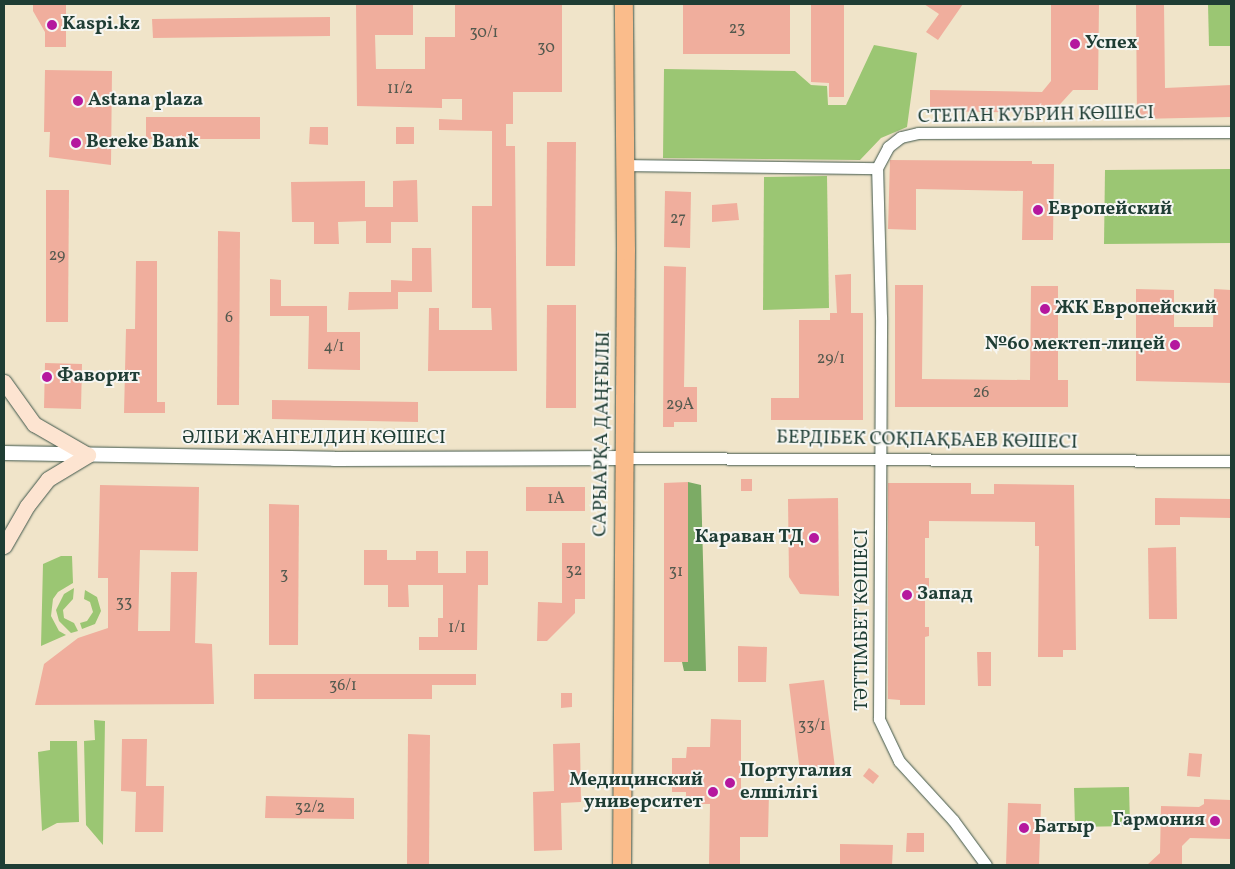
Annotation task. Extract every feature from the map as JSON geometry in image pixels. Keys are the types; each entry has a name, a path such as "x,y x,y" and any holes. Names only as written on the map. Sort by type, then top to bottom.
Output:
{"main road":[{"name":"САРЫАРҚА ДАҢҒЫЛЫ","path":"622,865 624,4"},
{"path":"4,382 34,424 88,454 48,479 27,506 4,546"}],"street":[{"name":"СТЕПАН КУБРИН КӨШЕСІ","path":"881,458 877,168 888,147 901,138 918,133 1231,132"},
{"path":"625,165 877,168"},
{"name":"ӘЛІБИ ЖАНГЕЛДИН КӨШЕСІ","path":"4,453 334,459 623,458"},
{"name":"БЕРДІБЕК СОҚПАҚБАЕВ КӨШЕСІ","path":"623,458 1231,461"},
{"name":"ТӘТТІМБЕТ КӨШЕСІ","path":"881,458 879,719 898,760 953,820 986,865"}],"green space":[{"path":"1208,4 1231,4 1231,46 1209,46"},
{"path":"874,45 917,53 907,127 881,138 860,160 663,158 664,69 795,71 811,85 827,86 828,105 846,105"},
{"path":"1231,169 1231,243 1104,244 1105,170"},
{"path":"827,176 829,308 763,310 764,177"},
{"path":"688,482 701,485 706,671 684,671 682,662 688,662"},
{"path":"61,556 72,556 73,583 58,592 53,599 51,616 59,631 66,635 41,646 43,564"},
{"path":"74,588 73,599 63,610 64,618 74,623 78,631 71,633 59,621 56,610 64,594"},
{"path":"85,590 97,597 101,611 95,624 82,629 80,623 87,621 93,612 90,602 84,599"},
{"path":"94,720 105,721 103,845 86,825 84,741 95,740"},
{"path":"50,741 77,741 79,822 57,823 42,831 38,752 50,750"},
{"path":"1129,787 1130,826 1075,827 1074,788"}],"building":[{"path":"33,4 66,4 66,47 45,47 45,32 33,11"},
{"path":"356,4 413,4 413,35 375,35 376,69 425,69 425,37 455,37 455,4 562,4 562,92 513,92 513,124 506,124 506,146 515,146 517,371 428,371 429,308 439,308 439,330 492,330 491,308 472,308 472,206 492,206 492,131 439,130 439,119 462,120 462,99 442,99 442,108 357,106"},
{"path":"683,4 790,4 790,54 683,54"},
{"path":"811,4 844,4 844,97 829,97 829,83 811,82"},
{"path":"924,4 963,4 938,40 926,32 939,14"},
{"name":"Успех","path":"1051,4 1099,4 1098,90 1073,90 1052,113 930,111 930,90 1042,92 1051,81"},
{"path":"1136,4 1164,4 1165,88 1231,85 1231,117 1137,119"},
{"path":"330,17 330,36 153,38 152,19"},
{"name":"Astana plaza","path":"45,70 112,71 111,165 49,157 50,132 44,132"},
{"path":"146,117 260,117 260,139 146,139"},
{"path":"310,127 328,127 328,145 309,144"},
{"path":"396,127 414,127 414,144 396,144"},
{"path":"547,142 576,142 575,266 546,266"},
{"name":"Европейский","path":"890,160 1032,161 1032,164 1054,164 1053,240 1022,240 1023,191 916,189 916,230 888,229"},
{"path":"417,180 418,222 391,222 391,243 366,243 366,221 338,222 339,244 314,244 314,222 292,222 291,182 365,181 365,207 393,207 393,181"},
{"path":"46,190 69,190 68,322 46,322"},
{"path":"665,191 691,192 690,248 664,247"},
{"path":"737,203 739,220 712,222 712,205"},
{"path":"218,231 240,232 239,405 217,405"},
{"path":"412,248 431,248 432,292 391,292 391,280 412,281"},
{"path":"136,261 157,261 157,402 165,402 165,413 124,413 126,329 135,329"},
{"path":"664,266 686,267 684,387 697,387 697,422 674,422 674,427 663,427"},
{"path":"851,274 851,313 863,313 863,420 771,420 771,398 799,398 799,320 830,320 830,313 837,313 835,275"},
{"path":"270,279 281,280 281,306 327,306 327,332 360,332 360,370 308,369 309,316 270,316"},
{"path":"895,285 923,285 922,379 1030,380 1031,286 1058,286 1058,380 1068,380 1068,407 895,407"},
{"path":"1136,289 1174,290 1174,327 1213,327 1214,289 1231,290 1231,383 1136,381"},
{"path":"349,292 398,292 398,309 348,310"},
{"path":"547,305 576,305 576,408 546,408"},
{"path":"45,363 82,364 81,409 44,408"},
{"path":"272,400 418,402 418,422 272,419"},
{"path":"741,479 752,479 752,491 741,491"},
{"path":"688,482 688,662 664,662 664,483"},
{"name":"Запад","path":"888,483 971,483 971,494 994,494 994,484 1074,485 1076,650 1063,650 1063,657 1038,657 1039,546 1035,546 1035,522 929,521 929,538 925,538 925,578 929,578 929,588 925,588 925,627 929,627 929,636 925,637 925,705 900,705 900,700 888,699"},
{"path":"100,485 199,487 198,551 140,550 138,631 170,631 171,572 197,572 195,643 212,644 214,704 35,705 44,664 78,638 108,628 108,578 98,578"},
{"path":"526,487 585,487 585,511 526,511"},
{"name":"Караван ТД","path":"838,498 839,596 800,594 789,577 788,499"},
{"path":"1155,498 1231,499 1231,518 1180,517 1180,525 1155,525"},
{"path":"269,504 299,505 298,645 269,645"},
{"path":"562,543 585,543 585,599 575,599 575,613 547,641 537,641 538,602 562,603"},
{"path":"1176,547 1177,619 1149,619 1148,548"},
{"path":"364,550 387,550 387,560 416,560 416,551 438,551 438,573 466,573 466,551 488,551 488,585 478,585 477,650 419,650 419,637 438,637 438,618 443,618 443,585 408,585 409,607 388,607 388,585 364,585"},
{"path":"738,646 767,647 766,682 738,682"},
{"path":"977,652 991,652 991,686 978,686"},
{"path":"254,674 476,674 476,685 432,685 432,699 254,699"},
{"path":"824,680 835,768 800,772 789,684"},
{"path":"561,693 572,693 572,707 561,708"},
{"name":"Медицинский университет","path":"711,719 741,720 741,792 769,792 768,837 740,837 740,865 709,865 710,804 686,804 686,792 672,792 672,758 686,758 687,747 710,747"},
{"path":"408,734 430,735 429,865 407,865"},
{"path":"122,739 147,739 146,786 164,786 163,832 135,832 136,792 121,791"},
{"path":"580,743 581,802 561,803 562,850 534,851 533,792 554,791 553,744"},
{"path":"1189,753 1202,754 1200,777 1187,776"},
{"path":"869,768 879,776 873,784 863,776"},
{"path":"266,796 354,798 354,819 265,818"},
{"path":"1204,799 1231,800 1231,839 1190,838 1182,846 1182,865 1147,865 1160,853 1161,806 1199,807 1204,804"},
{"name":"Батыр","path":"1008,803 1041,804 1039,865 1006,865"},
{"path":"907,833 924,833 924,852 906,852"},
{"path":"840,844 893,845 892,865 840,865"}],"place":[{"name":"Kaspi.kz","path":"52,25"},
{"name":"Успех","path":"1075,44"},
{"name":"Astana plaza","path":"78,101"},
{"name":"Bereke Bank","path":"76,143"},
{"name":"Европейский","path":"1038,210"},
{"name":"ЖК Европейский","path":"1045,309"},
{"name":"№60 мектеп-лицей","path":"1175,345"},
{"name":"Фаворит","path":"47,377"},
{"name":"Караван ТД","path":"814,538"},
{"name":"Запад","path":"907,595"},
{"name":"Португалия елшілігі","path":"730,783"},
{"name":"Медицинский университет","path":"713,792"},
{"name":"Гармония","path":"1215,821"},
{"name":"Батыр","path":"1024,828"}]}
